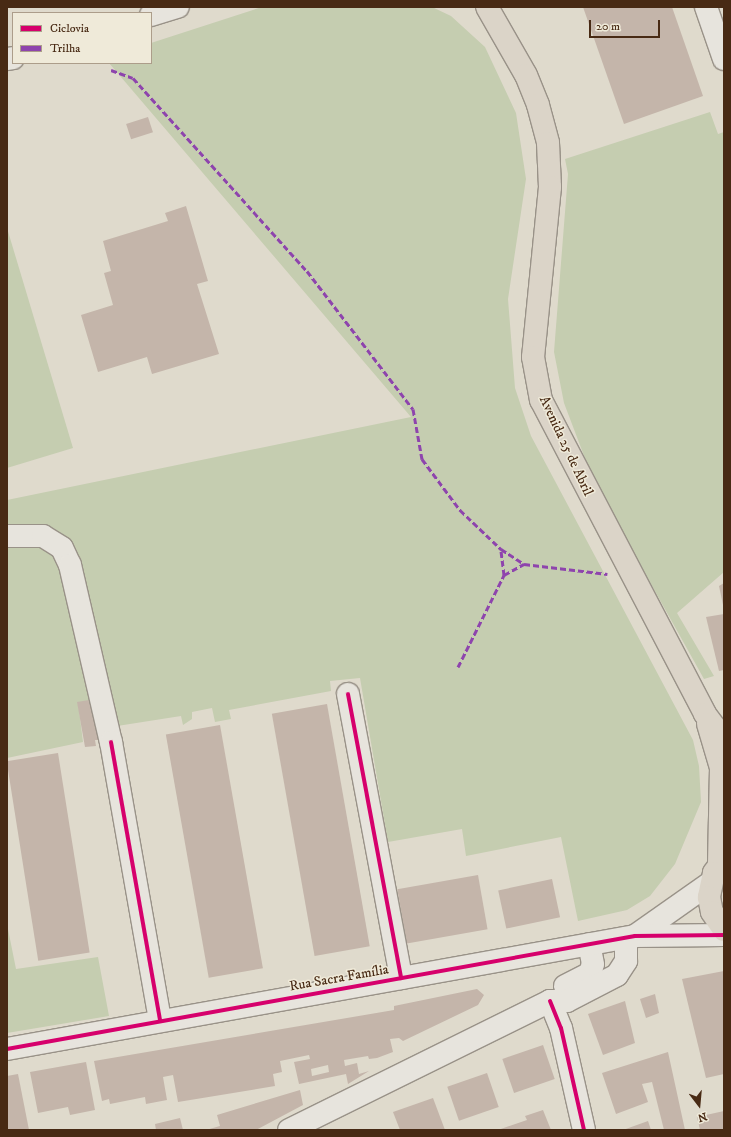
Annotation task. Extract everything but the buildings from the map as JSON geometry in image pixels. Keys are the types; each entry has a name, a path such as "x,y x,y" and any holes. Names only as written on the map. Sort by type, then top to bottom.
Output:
{"main road":[{"name":"Avenida 25 de Abril","path":"476,7 490,14 526,75 538,105 548,143 550,187 533,357 541,400 705,714 724,739"},
{"name":"Avenida 25 de Abril","path":"705,714 721,768 718,869 712,912 724,930"}],"street":[{"path":"152,15 178,7"},
{"path":"706,7 724,58"},
{"path":"7,536 43,536 62,548 70,565 111,742 160,1021"},
{"path":"348,694 401,978"},
{"name":"Rua Sacra Família","path":"630,937 718,869"},
{"name":"Rua Sacra Família","path":"7,1049 630,937 724,935"},
{"path":"289,1130 550,1001 567,1001 617,975 626,961 630,937"},
{"path":"550,1001 557,991 590,973 593,964 590,944"},
{"path":"550,1001 561,1028 584,1130"}],"green space":[{"path":"262,7 432,7 451,16 485,47 516,113 526,179 508,299 515,388 531,436 693,740 699,766 701,802 675,864 650,896 627,910 578,921 561,837 466,856 462,829 388,842 360,678 330,681 331,691 229,710 231,719 215,722 212,708 192,712 192,719 183,725 181,716 98,729 78,702 83,742 7,758 7,500 411,417 110,64 152,64 152,43"},
{"path":"710,112 718,134 724,132 724,572 677,613 714,676 704,679 594,482 564,403 554,352 568,174 565,159"},
{"path":"7,228 73,448 7,468"},
{"path":"7,924 16,969 98,957 109,1016 7,1033"}],"marked path":[{"path":"111,70 133,78 307,271 413,409 422,459 460,510 501,549 524,564 607,574"},
{"path":"458,667 504,575 501,549"},
{"path":"504,575 524,564"}],"cycle path":[{"path":"348,694 401,978"},
{"path":"111,742 160,1021"},
{"path":"7,1049 635,936 724,935"},
{"path":"550,1001 561,1028 584,1130"}]}
